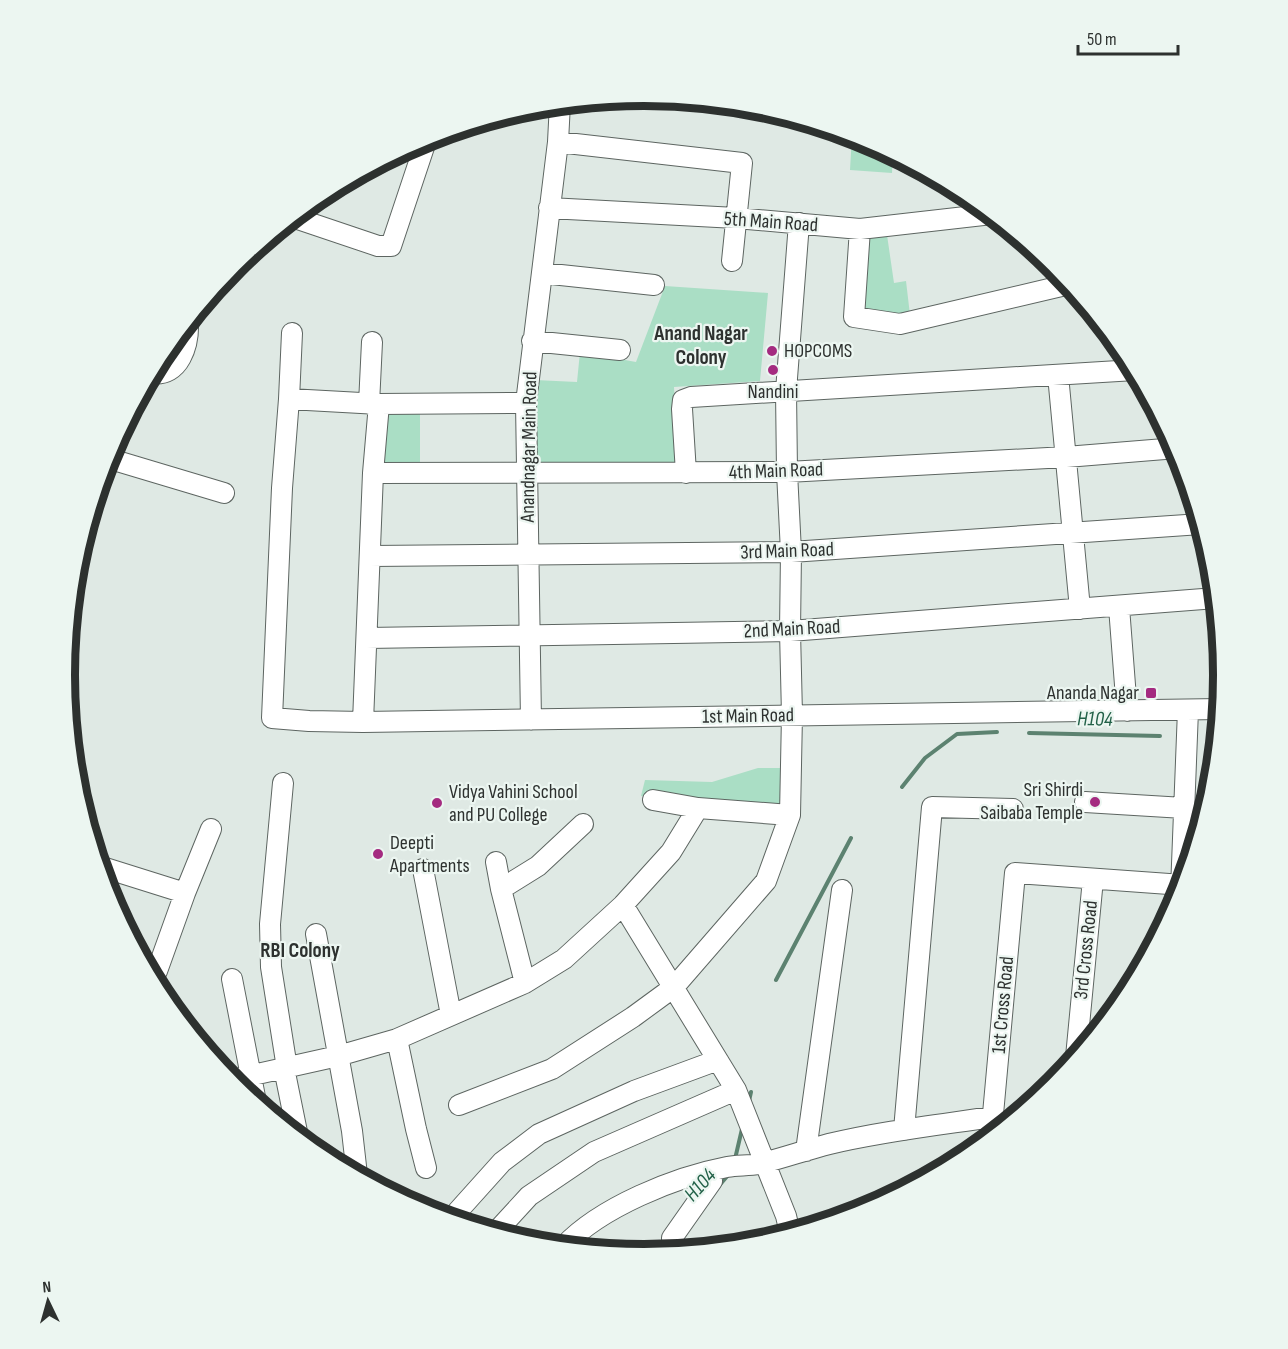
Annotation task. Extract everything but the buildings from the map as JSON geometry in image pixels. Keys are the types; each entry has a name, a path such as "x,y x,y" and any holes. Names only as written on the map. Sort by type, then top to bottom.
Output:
{"street":[{"name":"Anandnagar Main Road","path":"531,720 525,403 558,142 560,112"},
{"path":"558,142 742,163 732,261"},
{"path":"302,220 378,246 391,246 423,150"},
{"name":"5th Main Road","path":"549,208 736,218 860,229 980,215"},
{"path":"459,1105 552,1069 633,1017 674,987 765,881 790,815 791,552 786,391 799,223"},
{"path":"860,229 854,317 900,324 1060,286"},
{"path":"542,273 654,285"},
{"path":"292,333 289,399 374,404 525,403"},
{"path":"162,372 170,370 181,358 188,335"},
{"path":"532,341 620,350"},
{"path":"363,722 374,473 372,342"},
{"path":"686,473 683,400 691,397 1125,371"},
{"path":"1058,375 1080,609"},
{"name":"1st Main Road","path":"289,399 282,488 272,718 363,722 1212,709"},
{"name":"4th Main Road","path":"374,473 787,472 1066,457 1166,449"},
{"path":"117,461 224,493"},
{"name":"3rd Main Road","path":"371,556 791,552 1193,525"},
{"name":"2nd Main Road","path":"367,638 790,631 1208,599"},
{"path":"1119,607 1127,711"},
{"path":"1183,858 1188,710"},
{"path":"283,783 270,935 271,967 296,1124"},
{"path":"653,800 698,808 790,815"},
{"path":"1085,802 1184,808"},
{"path":"904,1130 932,807 1013,809"},
{"path":"243,1078 338,1056 397,1039 525,983 564,959 623,905 672,852 698,808"},
{"path":"501,889 538,866 583,824"},
{"path":"158,969 211,829"},
{"path":"496,862 525,983"},
{"path":"110,869 185,893"},
{"path":"423,869 451,1015"},
{"name":"1st Cross Road","path":"992,1124 1015,873 1093,879"},
{"path":"1093,879 1172,886"},
{"name":"3rd Cross Road","path":"1077,1043 1093,879"},
{"path":"806,1150 842,890"},
{"path":"623,905 739,1096 760,1163 788,1225"},
{"path":"316,934 352,1131 356,1165"},
{"path":"232,979 240,1075"},
{"path":"397,1039 426,1167"},
{"path":"458,1212 502,1162 539,1134 634,1091 718,1060"},
{"path":"501,1225 529,1196 594,1152 739,1096"},
{"path":"571,1239 614,1209 663,1185 710,1171 729,1166 760,1163 831,1144 904,1130 990,1126"},
{"path":"672,1238 712,1181 710,1171"}],"green space":[{"path":"851,145 893,162 892,173 850,170"},
{"path":"887,235 894,283 906,281 910,315 900,318 862,310 866,236"},
{"path":"665,286 768,293 760,381 674,387 678,462 532,465 535,380 577,382 580,352 636,362"},
{"path":"420,407 420,466 379,466 383,409"},
{"path":"758,768 781,768 781,808 641,796 645,780 712,782"}],"waterway":[{"name":"H104","path":"902,787 925,758 957,734 997,732"},
{"name":"H104","path":"1029,733 1160,736"},
{"name":"H104","path":"776,980 851,838"},
{"name":"H104","path":"749,1101 751,1092"},
{"name":"H104","path":"735,1159 742,1129"},
{"name":"H104","path":"718,1187 729,1174"}],"place":[{"name":"HOPCOMS","path":"772,351"},
{"name":"Nandini","path":"773,370"},
{"name":"Ananda Nagar","path":"1151,693"},
{"name":"Sri Shirdi Saibaba Temple","path":"1095,802"},
{"name":"Vidya Vahini School and PU College","path":"437,803"},
{"name":"Deepti Apartments","path":"378,854"}],"district":[{"name":"Anand Nagar Colony","path":"701,345"},
{"name":"RBI Colony","path":"300,950"}]}
